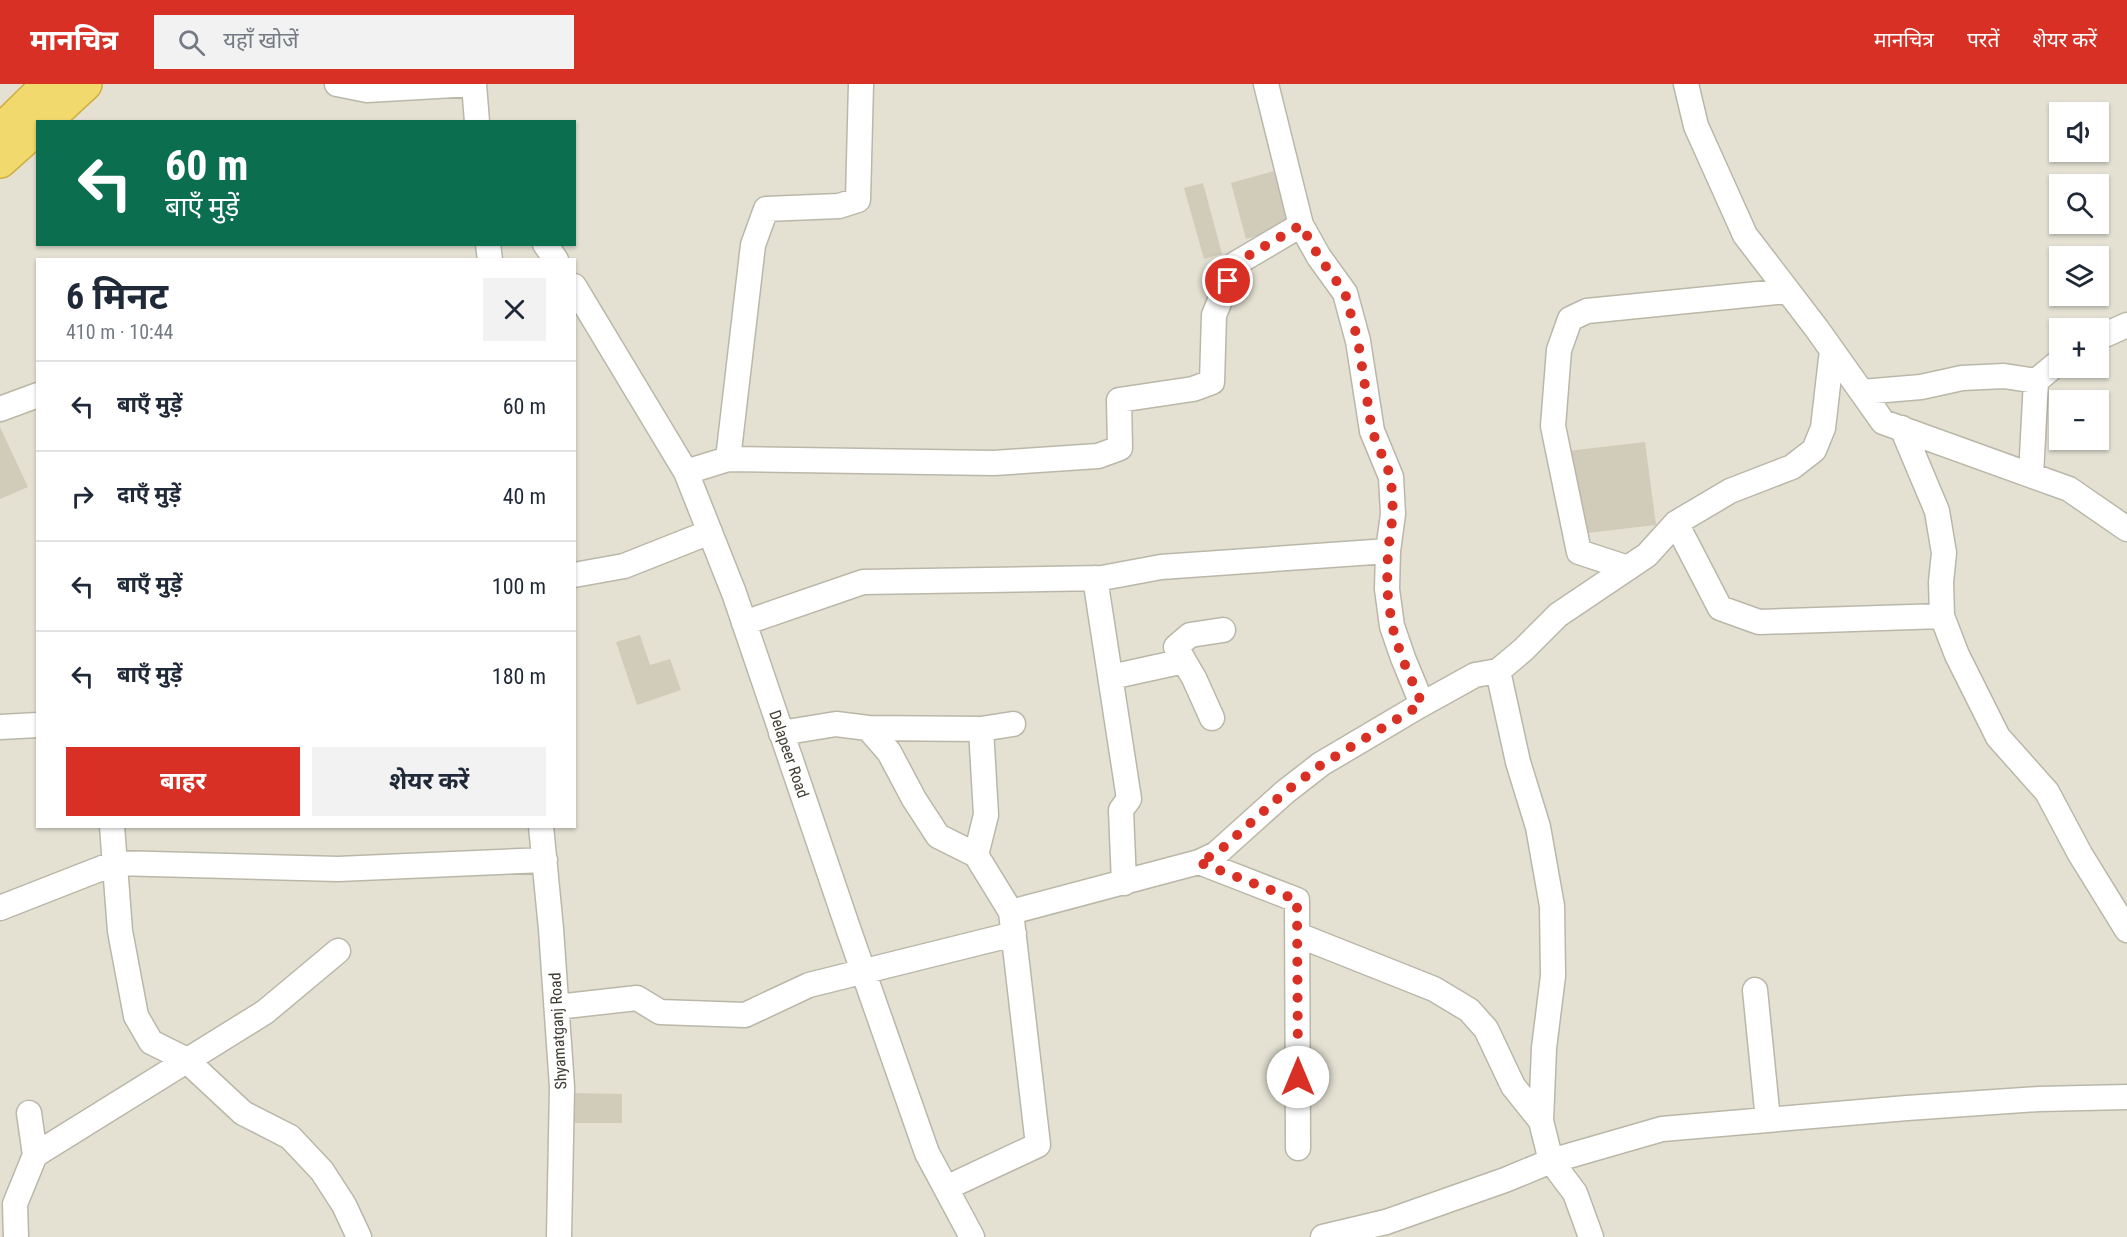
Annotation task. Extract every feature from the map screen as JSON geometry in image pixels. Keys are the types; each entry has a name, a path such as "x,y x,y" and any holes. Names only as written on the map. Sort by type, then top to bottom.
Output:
{"highway":[{"path":"46,120 85,84"},
{"path":"0,132 44,86"},
{"path":"0,161 36,129"}],"street":[{"path":"337,84 367,90 473,84 477,120"},
{"path":"728,459 753,245 766,209 839,206 858,200 861,84"},
{"path":"1266,84 1301,225 1319,257 1345,293 1358,341 1372,431 1391,477 1393,514 1388,551 1387,589 1392,626 1402,658 1422,704"},
{"path":"1686,84 1696,126 1745,235 1832,350 1882,422 2069,489 2127,529"},
{"path":"686,472 728,459 994,464 1098,456 1120,448 1119,400 1193,389 1212,382 1214,315 1234,264 1301,225"},
{"name":"Delapeer Road","path":"576,289 686,472 744,623 927,1153 972,1237"},
{"path":"1628,568 1579,552 1553,426 1559,350 1570,319 1587,311 1788,291"},
{"path":"2109,333 2127,325"},
{"path":"557,1007 637,998 660,1012 745,1015 809,984 863,970 1013,923 1124,883 1198,862 1216,854 1285,792 1321,765 1475,675 1498,671 1558,615 1647,555 1676,523 1730,491 1792,467 1814,450 1822,428 1832,350"},
{"path":"1862,392 1921,387 1962,378 2004,376 2036,381 2049,371"},
{"path":"2031,475 2036,381"},
{"path":"0,409 36,396"},
{"path":"1902,428 1936,511 1944,553 1942,616 1957,655 1998,737 2047,792 2080,854 2127,930"},
{"path":"1676,523 1720,608 1759,622 1942,616"},
{"path":"576,575 624,567 710,532"},
{"path":"744,623 863,582 1095,578 1161,567 1388,551"},
{"path":"1095,578 1129,799 1121,810 1124,883"},
{"path":"1212,718 1194,678 1176,647 1190,635 1223,630"},
{"path":"1111,677 1184,661"},
{"path":"1498,671 1518,762 1538,827 1552,906 1553,976 1544,1048 1541,1121 1551,1161 1575,1193 1591,1237"},
{"path":"781,733 836,724 868,728 981,729 1013,724"},
{"path":"0,727 36,725"},
{"path":"868,728 889,752 914,799 938,836 976,855 1013,923 1038,1144 945,1188"},
{"path":"976,855 986,815 981,729"},
{"path":"112,828 120,931 136,1016 151,1042 185,1059 243,1113 290,1137 322,1171 344,1205 359,1237"},
{"name":"Shyamatganj Road","path":"541,828 562,1087 559,1237"},
{"path":"0,908 115,863 338,869 545,860"},
{"path":"1198,862 1297,900 1298,1148"},
{"path":"1298,935 1434,989 1469,1010 1486,1029 1513,1086 1541,1121"},
{"path":"35,1155 185,1059 265,1012 338,951"},
{"path":"1755,990 1768,1120"},
{"path":"1323,1237 1387,1230 1551,1161 1662,1129 2017,1101 2127,1097"},
{"path":"16,1237 15,1204 35,1155 29,1113"}],"shaded area":[{"path":"0,84 2127,84 2127,1237 0,1237"}],"building":[{"path":"1274,171 1290,227 1246,239 1231,183"},
{"path":"1203,183 1222,254 1204,259 1184,188"},
{"path":"0,427 28,487 0,499"},
{"path":"1645,442 1656,525 1578,534 1567,451"},
{"path":"640,635 650,665 670,659 681,690 637,705 616,642"},
{"path":"572,1093 622,1094 622,1123 572,1123"}],"route":[{"path":"1228,281 1234,264 1301,225 1319,257 1345,293 1358,341 1372,431 1391,477 1393,514 1388,551 1387,589 1392,626 1402,658 1422,704 1321,765 1285,792 1216,854 1198,862 1297,900 1298,1077"}]}
